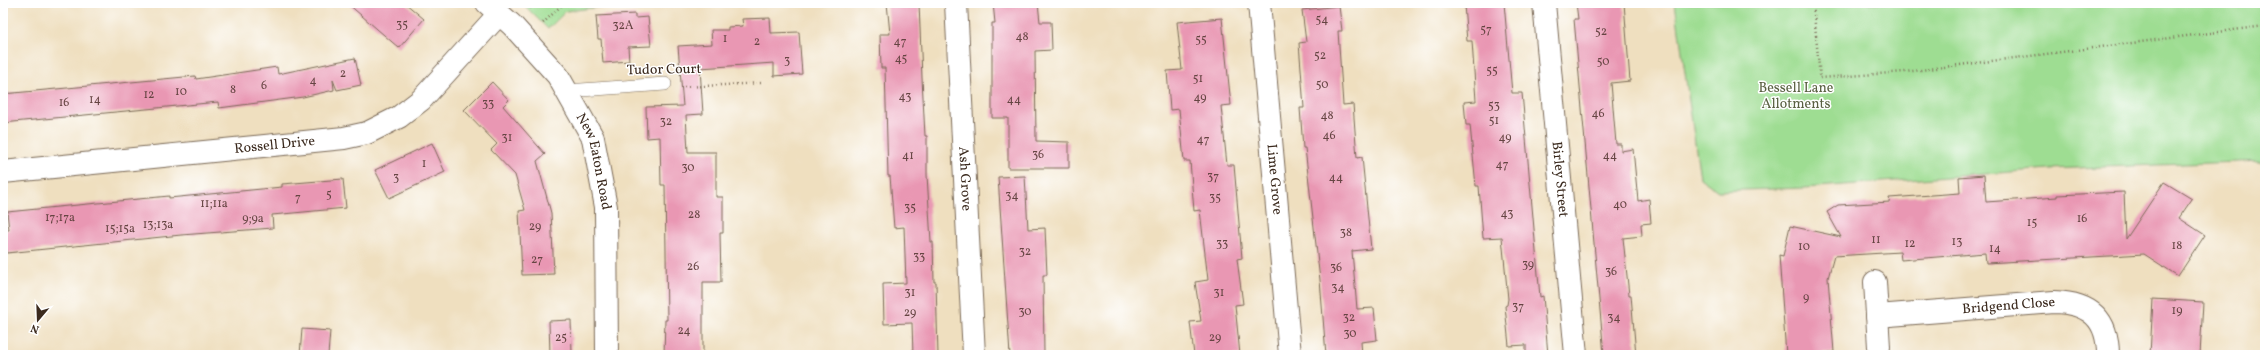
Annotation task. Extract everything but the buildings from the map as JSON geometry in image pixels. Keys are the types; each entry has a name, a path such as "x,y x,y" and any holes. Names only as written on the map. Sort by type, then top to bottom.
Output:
{"street":[{"name":"Ash Grove","path":"956,3 974,355"},
{"name":"Lime Grove","path":"1259,3 1290,355"},
{"name":"Birley Street","path":"1544,3 1576,355"},
{"name":"New Eaton Road","path":"493,8 512,25 558,76 593,138 606,207 607,355"},
{"name":"Rossell Drive","path":"3,172 344,138 367,133 399,117 420,100 493,8"},
{"path":"1875,282 1879,348"},
{"name":"Bridgend Close","path":"1877,316 2068,302 2090,311 2098,319 2104,327 2108,355"}],"lane":[{"name":"Tudor Court","path":"567,91 665,84"}],"path":[{"path":"1813,3 1820,78 1905,72 2265,26"},
{"name":"Tudor Court","path":"665,84 676,87 762,83"},
{"path":"260,355 261,351"}],"green space":[{"path":"522,3 636,3 566,11 548,29"},
{"name":"Bessell Lane Allotments","path":"1675,3 2265,3 2265,161 2049,169 1805,188 1718,191 1700,178"}]}
